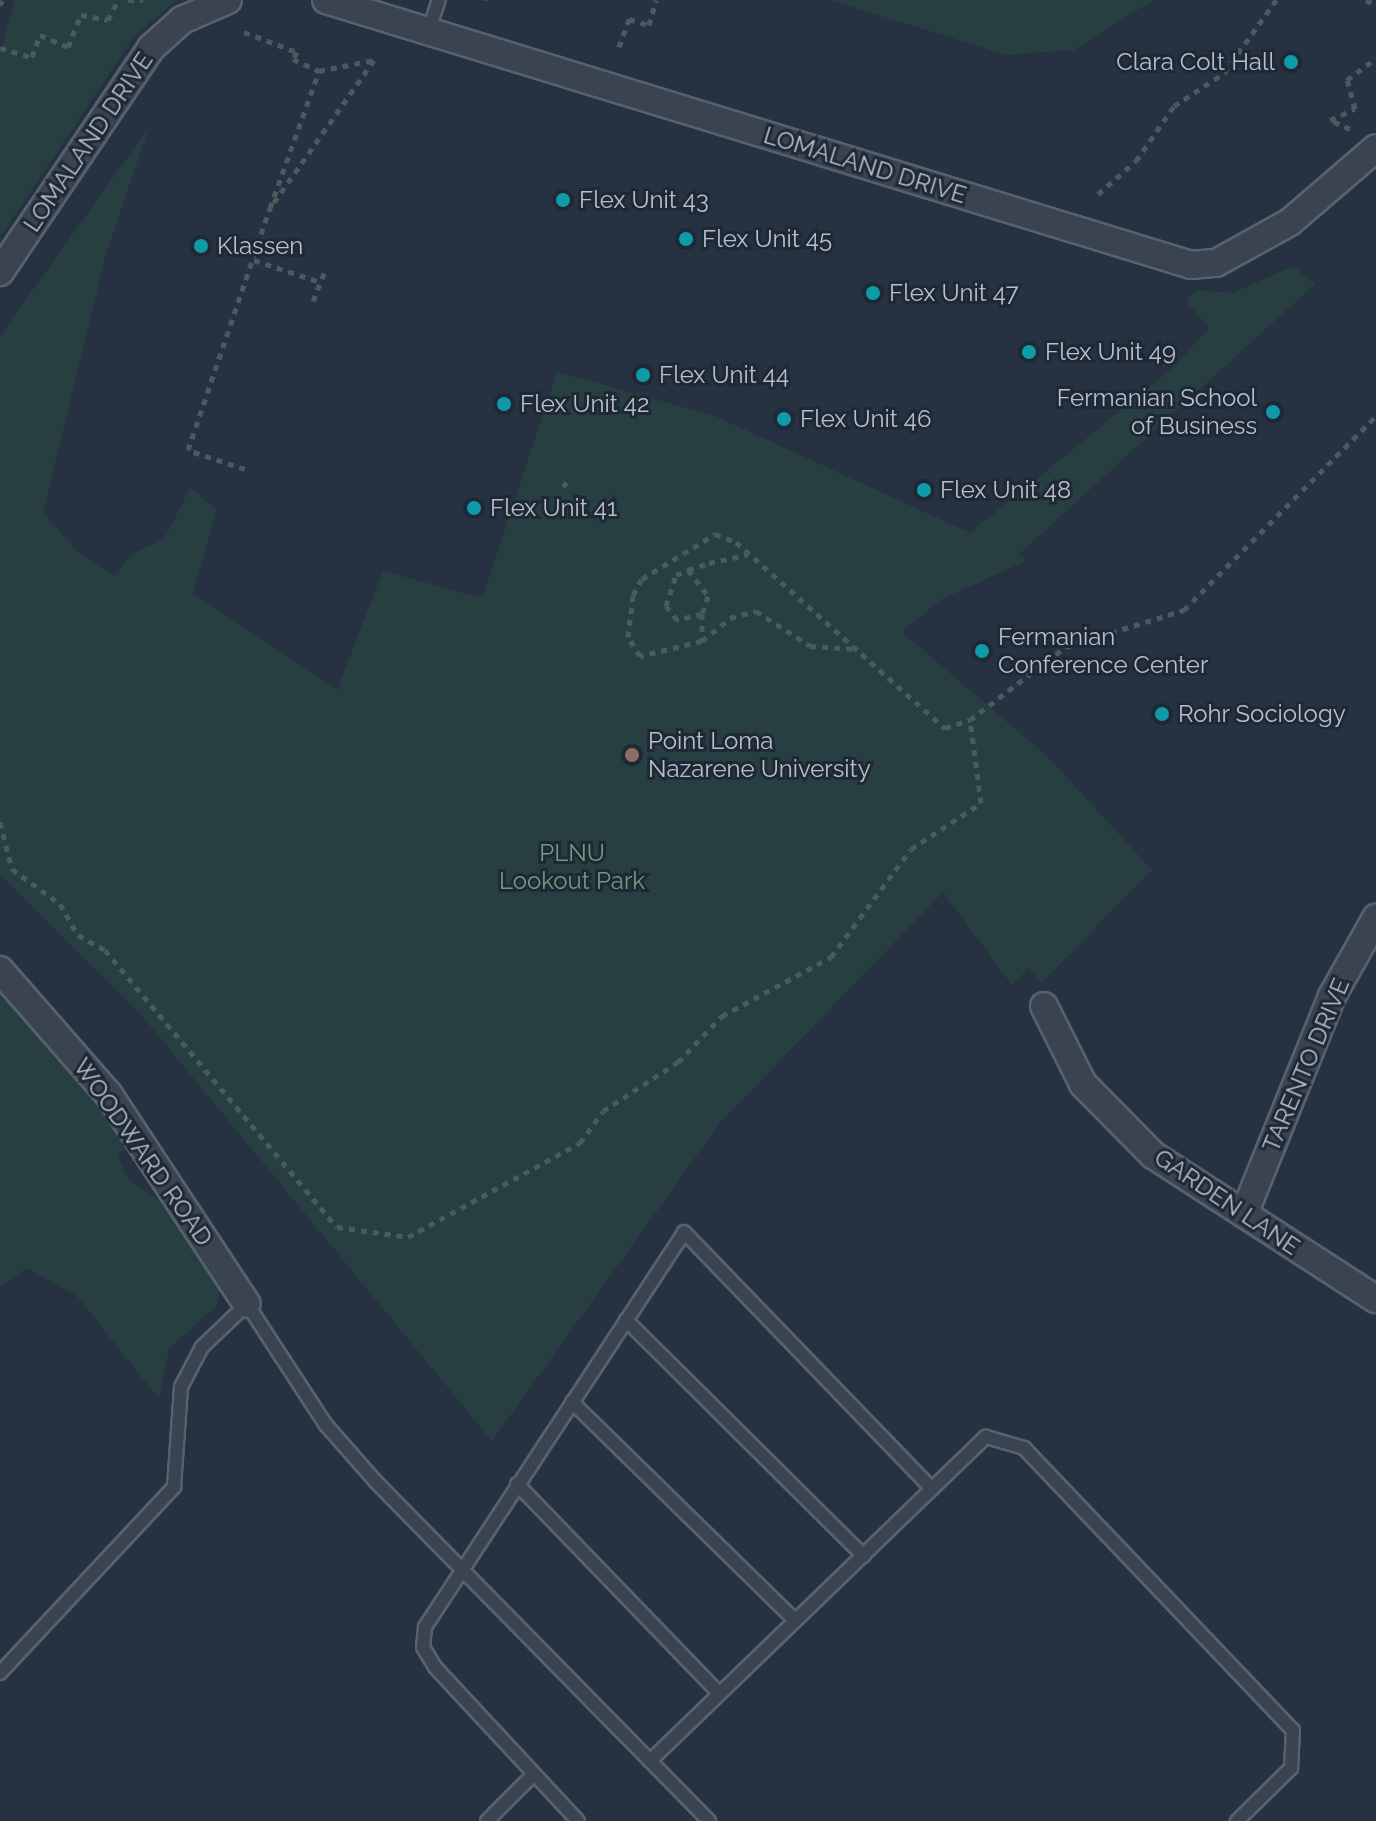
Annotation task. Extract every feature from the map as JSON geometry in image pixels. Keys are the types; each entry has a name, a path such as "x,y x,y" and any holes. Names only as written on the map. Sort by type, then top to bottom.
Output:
{"street":[{"name":"LOMALAND DRIVE","path":"0,272 151,48 182,20 228,0"},
{"name":"LOMALAND DRIVE","path":"326,0 1191,265 1216,263 1290,222 1376,148"},
{"name":"TARENTO DRIVE","path":"1244,1214 1332,996 1376,918"},
{"name":"WOODWARD ROAD","path":"0,970 109,1095 247,1304"},
{"name":"GARDEN LANE","path":"1044,1006 1083,1084 1153,1155 1376,1299"}],"lane":[{"path":"429,30 439,0"},
{"path":"578,1821 533,1775 423,1647 425,1627 684,1232 932,1489"},
{"path":"0,1673 174,1487 181,1387 202,1347 247,1304 326,1425 709,1821"},
{"path":"626,1320 864,1556"},
{"path":"572,1402 795,1620"},
{"path":"650,1761 718,1692 986,1437 1024,1448 1293,1730 1291,1768 1237,1821"},
{"path":"517,1484 718,1692"},
{"path":"487,1821 533,1775"}],"path":[{"path":"0,48 32,57 40,35 68,47 81,15 108,20 118,0"},
{"path":"128,0 143,0"},
{"path":"619,47 629,19 649,25 656,0"},
{"path":"1098,194 1136,161 1174,106 1224,73 1276,0"},
{"path":"1366,0 1376,5"},
{"path":"244,32 297,52 293,59 319,71 374,60 270,208"},
{"path":"1350,129 1330,120 1355,109 1347,80 1376,58"},
{"path":"245,469 188,450 319,71"},
{"path":"254,260 320,282"},
{"path":"313,301 326,268"},
{"path":"857,649 810,646 756,611 730,618 702,641 640,656 628,637 633,595 642,579 715,534 747,555 857,649 945,728 970,720 1065,647 1184,610 1376,416"},
{"path":"563,487 568,480"},
{"path":"702,614 677,620 666,606 676,575 747,555"},
{"path":"688,570 708,596 702,614 702,641"},
{"path":"0,822 12,869 60,904 78,935 105,950 337,1227 408,1237 436,1215 569,1150 603,1111 678,1062 722,1016 831,957 911,849 981,803 970,720"}],"green space":[{"path":"15,0 177,0 135,35 0,237 0,53"},
{"path":"830,0 1153,0 1074,50 1007,55"},
{"name":"PLNU Lookout Park","path":"149,127 105,258 43,513 79,553 114,576 132,554 164,539 190,488 217,509 193,593 337,690 383,571 482,598 557,372 715,416 970,533 1173,368 1209,328 1186,301 1196,290 1233,293 1293,266 1315,284 1018,555 1028,560 940,600 902,632 1048,757 1152,870 1041,983 1029,968 1012,985 943,892 719,1124 492,1441 139,1012 0,875 0,336"},
{"path":"0,986 63,1048 130,1142 118,1157 129,1181 164,1203 221,1283 217,1305 169,1349 159,1399 77,1296 27,1268 0,1288"}],"place":[{"name":"Clara Colt Hall","path":"1291,62"},
{"name":"Flex Unit 43","path":"563,200"},
{"name":"Flex Unit 45","path":"686,239"},
{"name":"Klassen","path":"201,246"},
{"name":"Flex Unit 47","path":"873,293"},
{"name":"Flex Unit 49","path":"1029,352"},
{"name":"Flex Unit 44","path":"643,375"},
{"name":"Flex Unit 42","path":"504,404"},
{"name":"Fermanian School of Business","path":"1273,412"},
{"name":"Flex Unit 46","path":"784,419"},
{"name":"Flex Unit 48","path":"924,490"},
{"name":"Flex Unit 41","path":"474,508"},
{"name":"Fermanian Conference Center","path":"982,651"},
{"name":"Rohr Sociology","path":"1162,714"},
{"name":"Point Loma Nazarene University","path":"632,755"}]}
